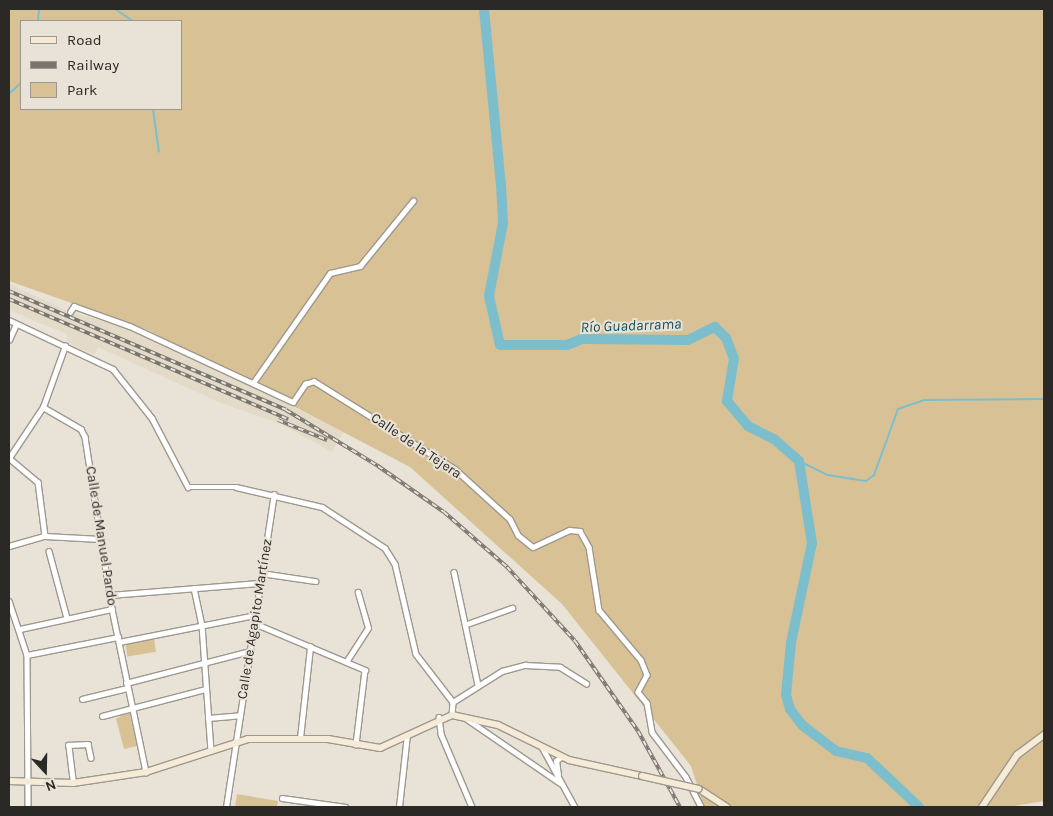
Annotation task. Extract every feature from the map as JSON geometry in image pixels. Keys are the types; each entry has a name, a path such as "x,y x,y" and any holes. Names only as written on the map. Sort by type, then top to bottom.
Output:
{"main road":[{"path":"9,781 73,783 146,772 235,743 300,738 386,746 439,717 452,714 498,725 561,757 699,789 728,807"},
{"path":"982,807 1022,750 1044,735"}],"street":[{"path":"253,383 330,272 360,266 413,201"},
{"name":"Calle de la Tejera","path":"70,312 74,306 130,326 293,402 305,384 314,381 455,469 510,519 518,535 533,547 569,530 580,531 589,547 599,610 641,660 647,675 638,692 647,703 652,732 701,807"},
{"path":"9,320 65,346 120,377 152,418 188,487 236,487 322,507 350,521 391,556 416,654 452,702 452,714"},
{"path":"9,340 16,324"},
{"path":"45,536 38,482 9,458 43,407 65,346"},
{"name":"Calle de Manuel Pardo","path":"43,407 84,432 112,609 146,772"},
{"name":"Calle de Agapito Martínez","path":"226,807 259,583 274,496"},
{"path":"9,546 45,536 100,539"},
{"path":"49,551 67,618"},
{"path":"454,572 467,624 466,640 478,685"},
{"path":"261,573 315,581"},
{"path":"110,595 259,583"},
{"path":"194,588 202,625 210,751"},
{"path":"346,662 368,628 358,592"},
{"path":"9,601 20,629 27,655 28,807"},
{"path":"467,624 512,608"},
{"path":"20,629 112,609"},
{"path":"27,655 255,615"},
{"path":"254,623 365,670 356,744"},
{"path":"300,738 310,647"},
{"path":"82,699 250,651"},
{"path":"452,702 478,685 525,665 560,667 586,683"},
{"path":"102,716 132,710 206,689"},
{"path":"208,718 240,714"},
{"path":"464,716 560,784"},
{"path":"439,717 441,734 472,807"},
{"path":"399,807 407,735"},
{"path":"73,783 68,745 88,744 92,758"},
{"path":"542,747 560,784 575,807"},
{"path":"560,784 556,761 561,757"},
{"path":"282,798 344,807"}],"shaded area":[{"path":"9,284 70,312 128,328 179,350 343,432 332,452 281,424 221,403 98,347 95,354 82,350 67,341 67,334 9,310"}],"green space":[{"path":"9,9 1044,9 1044,801 1009,807 704,807 691,766 562,604 410,467 148,330 9,281"},
{"path":"154,639 156,652 127,656 125,644"},
{"path":"129,711 137,746 124,749 116,719"},
{"path":"237,794 278,801 277,807 235,807"}],"waterway":[{"path":"38,20 39,9"},
{"path":"115,9 132,20"},
{"name":"Río Guadarrama","path":"484,9 503,223 489,296 500,345 567,345 582,339 688,340 715,327 726,338 734,359 727,401 748,426 774,439 799,461 812,543 791,643 786,695 790,709 802,725 836,751 867,758 919,807"},
{"path":"9,94 20,84"},
{"path":"153,110 159,152"},
{"path":"799,461 828,475 866,481 874,475 898,409 924,400 1044,399"}],"railway":[{"path":"9,291 286,410 378,466 444,512 507,567 575,641 638,731 680,807"},
{"path":"9,299 288,419"},
{"path":"278,420 327,440"}]}
